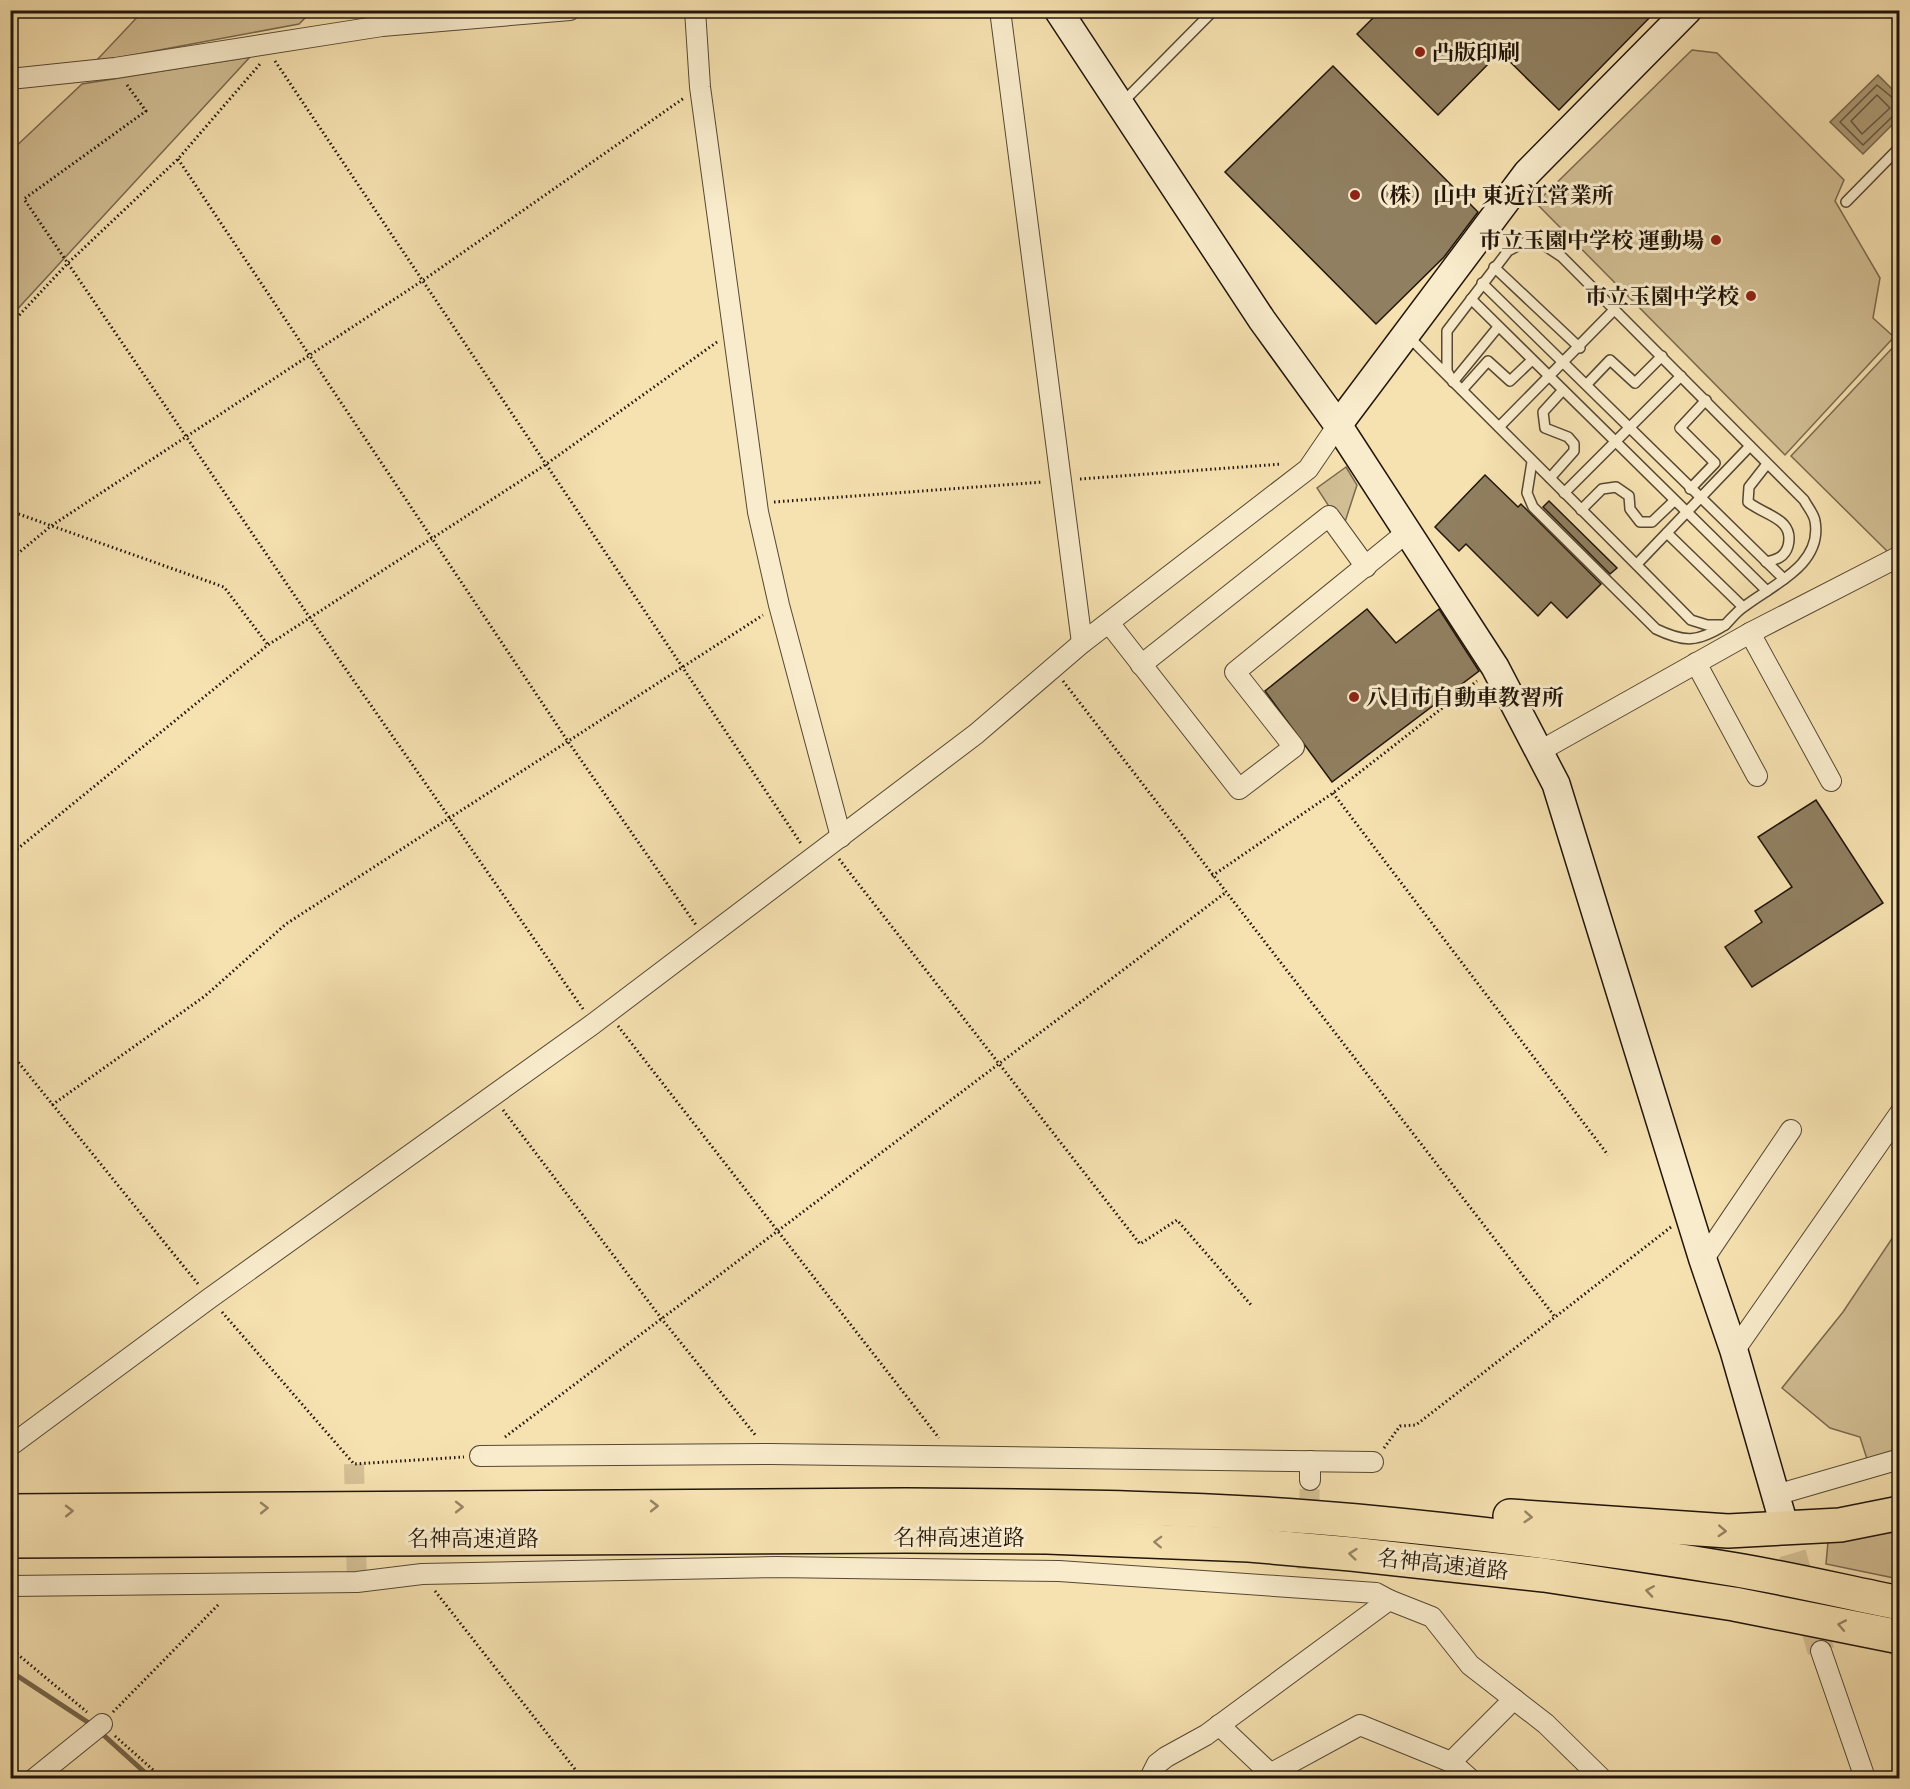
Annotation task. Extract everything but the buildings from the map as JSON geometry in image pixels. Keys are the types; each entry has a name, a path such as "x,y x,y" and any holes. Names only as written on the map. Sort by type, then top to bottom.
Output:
{"highway":[{"name":"名神高速道路","path":"10,1511 742,1505 1050,1506 1249,1513 1356,1521 1549,1542 1738,1570 1899,1603"},
{"path":"1050,1506 1467,1513 1728,1531 1840,1525 1899,1513"},
{"name":"名神高速道路","path":"10,1541 905,1536 1047,1537 1249,1545 1544,1575 1734,1604 1899,1637"}],"street":[{"path":"10,79 274,47 382,26 570,10"},
{"path":"695,10 700,87 757,503 835,841"},
{"path":"1000,10 1082,644"},
{"path":"1058,10 1262,320 1338,425 1495,667 1556,784 1703,1260 1734,1351 1779,1504 1899,1459"},
{"path":"10,1446 210,1298 600,1019 976,734 1082,644 1308,469 1338,425 1527,173 1688,10"},
{"path":"1140,664 1329,516 1366,567"},
{"path":"1109,623 1239,789 1294,747 1235,672 1406,533"},
{"path":"1540,751 1750,633 1899,556"},
{"path":"1750,633 1831,781"},
{"path":"1696,663 1758,776"},
{"path":"1734,1351 1899,1113"},
{"path":"1703,1260 1791,1130"},
{"path":"480,1456 770,1454 953,1457 1310,1471 1373,1462"},
{"path":"10,1586 239,1584 357,1581 422,1574 799,1567 1307,1578 1376,1593 1432,1617 1470,1665 1546,1724 1601,1779"},
{"path":"1150,1779 1157,1764 1219,1725 1389,1600"},
{"path":"1821,1651 1865,1779"},
{"path":"1451,1762 1514,1699"},
{"path":"35,1779 102,1724"},
{"path":"1219,1725 1272,1776 1360,1725 1451,1762 1469,1779"}],"lane":[{"path":"1120,104 1214,10"},
{"path":"1846,202 1899,147"},
{"path":"1453,382 1447,371 1447,331 1508,250 1523,243 1544,245 1562,257 1804,500 1815,521 1813,540 1798,570 1743,607 1725,625 1707,636 1692,640 1672,637 1656,628 1533,507 1527,493 1532,462"},
{"path":"1494,267 1580,348"},
{"path":"1482,284 1587,384 1700,499 1784,579"},
{"path":"1471,299 1767,591"},
{"path":"1499,427 1580,348 1614,310"},
{"path":"1453,382 1498,327"},
{"path":"1406,334 1691,620 1707,625 1725,625"},
{"path":"1587,384 1610,360 1635,382 1662,357"},
{"path":"1462,390 1488,361 1510,381 1532,360"},
{"path":"1564,493 1681,376"},
{"path":"1550,478 1574,451 1574,444 1568,437 1545,428 1543,412 1563,390"},
{"path":"1690,489 1715,463 1680,428 1706,400"},
{"path":"1637,564 1750,446"},
{"path":"1766,562 1779,559 1789,543 1788,530 1784,522 1759,511 1748,502 1749,487 1767,464"},
{"path":"1581,510 1602,489 1616,487 1629,496 1630,509 1640,522 1652,522 1674,501"},
{"path":"1667,533 1743,607"}],"path":[{"path":"10,325 67,264 178,159 274,47 422,281 811,859"},
{"path":"115,68 146,111 24,200 449,820 600,1019 778,1229 953,1457"},
{"path":"10,560 51,526 422,281 700,87"},
{"path":"178,159 567,740 706,939"},
{"path":"10,855 268,645 545,465 733,332"},
{"path":"757,503 1291,463"},
{"path":"10,511 224,587 268,645"},
{"path":"52,1105 205,996 286,924 449,820 567,740 779,605"},
{"path":"1212,876 1333,793 1495,667"},
{"path":"1052,668 1555,1317"},
{"path":"1333,793 1608,1155"},
{"path":"835,841 1140,1244 1177,1220 1252,1306"},
{"path":"10,1052 210,1298 354,1464 480,1456 1226,893"},
{"path":"492,1096 661,1318 770,1454"},
{"path":"1373,1462 1400,1426 1416,1425 1689,1213"},
{"path":"422,1574 582,1779"},
{"path":"102,1724 239,1584"}],"shaded area":[{"path":"143,11 312,11 299,24 95,62"},
{"name":"市立玉園中学校 運動場","path":"1692,50 1717,53 1844,180 1835,201 1880,278 1873,318 1894,337 1785,455 1536,203"},
{"path":"250,57 11,316 11,151 82,84"},
{"path":"1896,344 1900,348 1899,543 1889,553 1791,456"},
{"path":"1346,467 1357,485 1343,528 1317,488"},
{"path":"1899,1228 1899,1449 1867,1459 1860,1437 1830,1428 1782,1388 1843,1312"},
{"path":"1899,1529 1899,1579 1826,1564 1828,1542"}],"water":[{"path":"1878,75 1899,96 1899,118 1863,154 1830,122"}],"waterway":[{"path":"10,1671 92,1725"},
{"path":"99,1731 151,1778"}],"tunnel":[{"path":"354,1464 357,1582"},
{"path":"1307,1569 1310,1480"},
{"path":"1781,1514 1821,1651"}],"place":[{"name":"凸版印刷","path":"1420,52"},
{"name":"（株）山中 東近江営業所","path":"1355,195"},
{"name":"市立玉園中学校 運動場","path":"1716,240"},
{"name":"市立玉園中学校","path":"1751,296"},
{"name":"八日市自動車教習所","path":"1354,697"}]}
